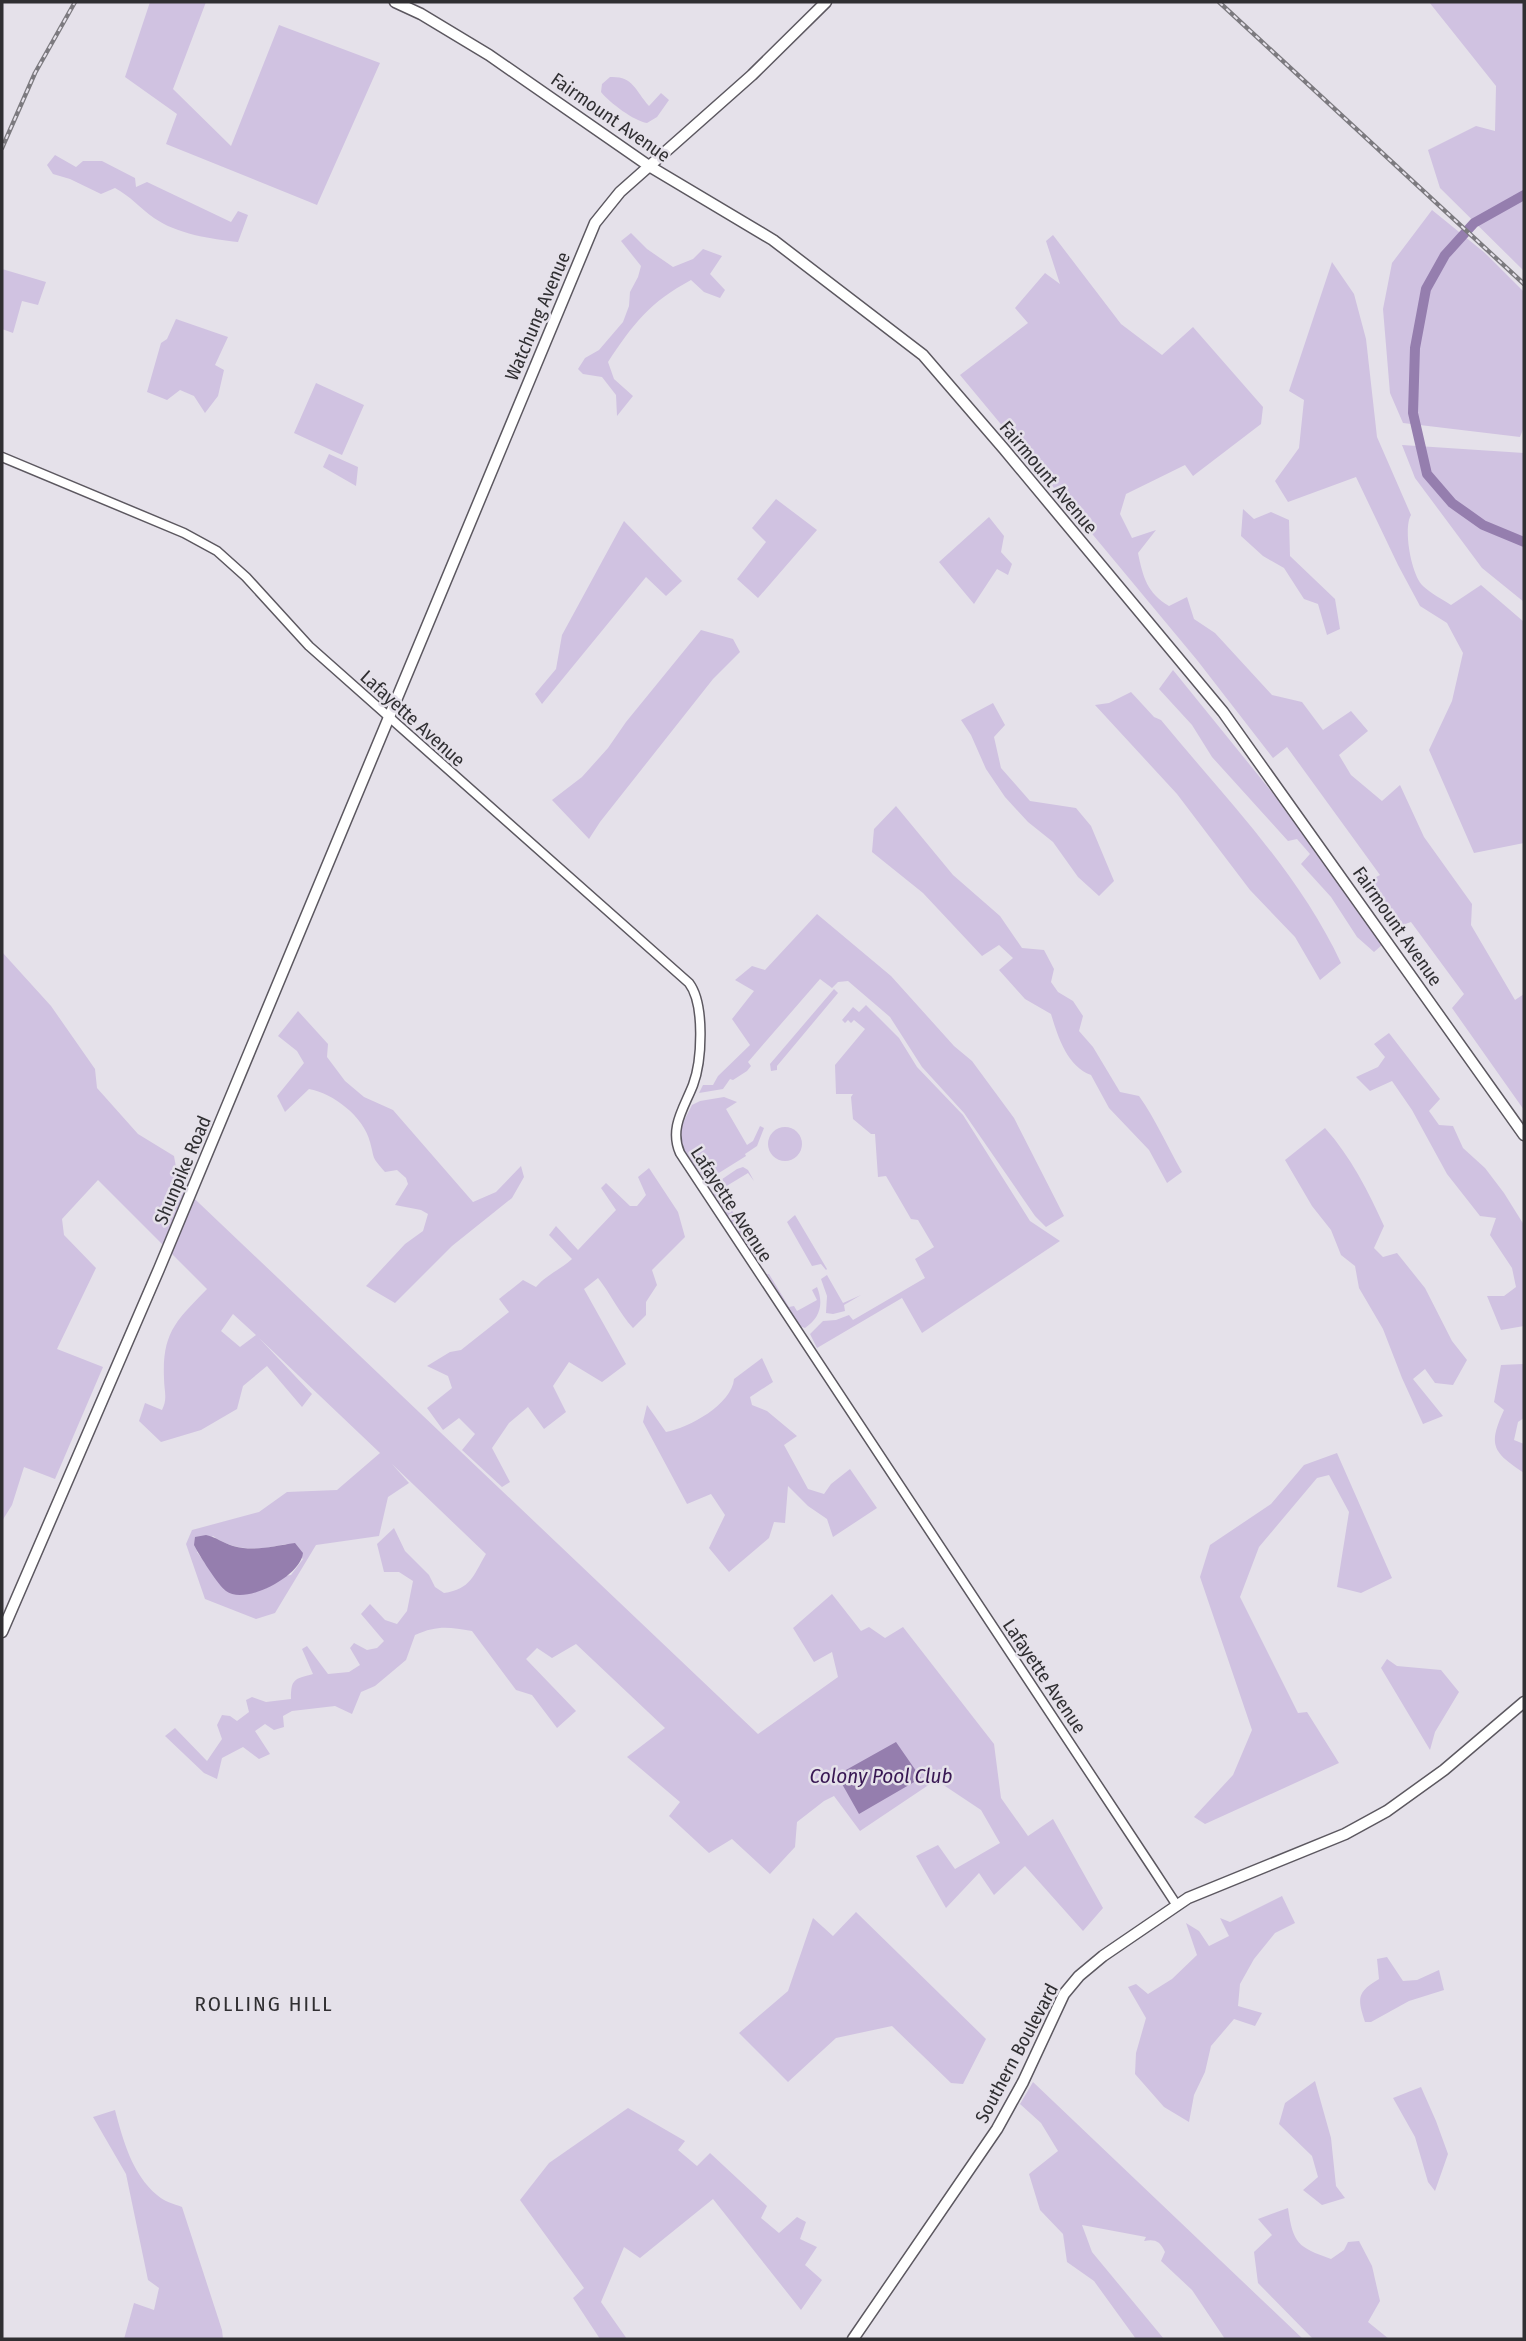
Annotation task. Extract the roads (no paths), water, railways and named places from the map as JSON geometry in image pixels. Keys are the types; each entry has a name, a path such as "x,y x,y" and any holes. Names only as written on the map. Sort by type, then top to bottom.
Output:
{"main road":[{"name":"Fairmount Avenue","path":"395,2 421,14 489,55 649,166 788,250 909,342 940,374 1223,712 1524,1135"},
{"name":"Watchung Avenue","path":"388,718 595,223 607,205 752,75 826,2"},
{"name":"Shunpike Road","path":"2,1632 159,1269 388,718"},
{"name":"Southern Boulevard","path":"853,2339 997,2129 1023,2082 1067,1989 1103,1956 1176,1904 1346,1834 1387,1811 1444,1770 1524,1702"}],"street":[{"name":"Lafayette Avenue","path":"2,457 184,533 217,551 246,577 309,646 695,991 699,1007 698,1062 676,1127 676,1141 680,1153 1176,1904"}],"water":[{"path":"206,1535 233,1546 249,1548 295,1543 303,1553 300,1562 283,1579 258,1592 235,1595 218,1583 194,1545 195,1537"},
{"name":"Colony Pool Club","path":"896,1742 921,1778 859,1814 837,1775"}],"waterway":[{"path":"1524,195 1474,223 1445,255 1426,289 1415,348 1413,413 1427,474 1452,503 1483,525 1524,542"}],"railway":[{"path":"2,148 35,73 75,2"},
{"path":"1219,2 1524,284"}],"district":[{"name":"ROLLING HILL","path":"264,2004"}]}
